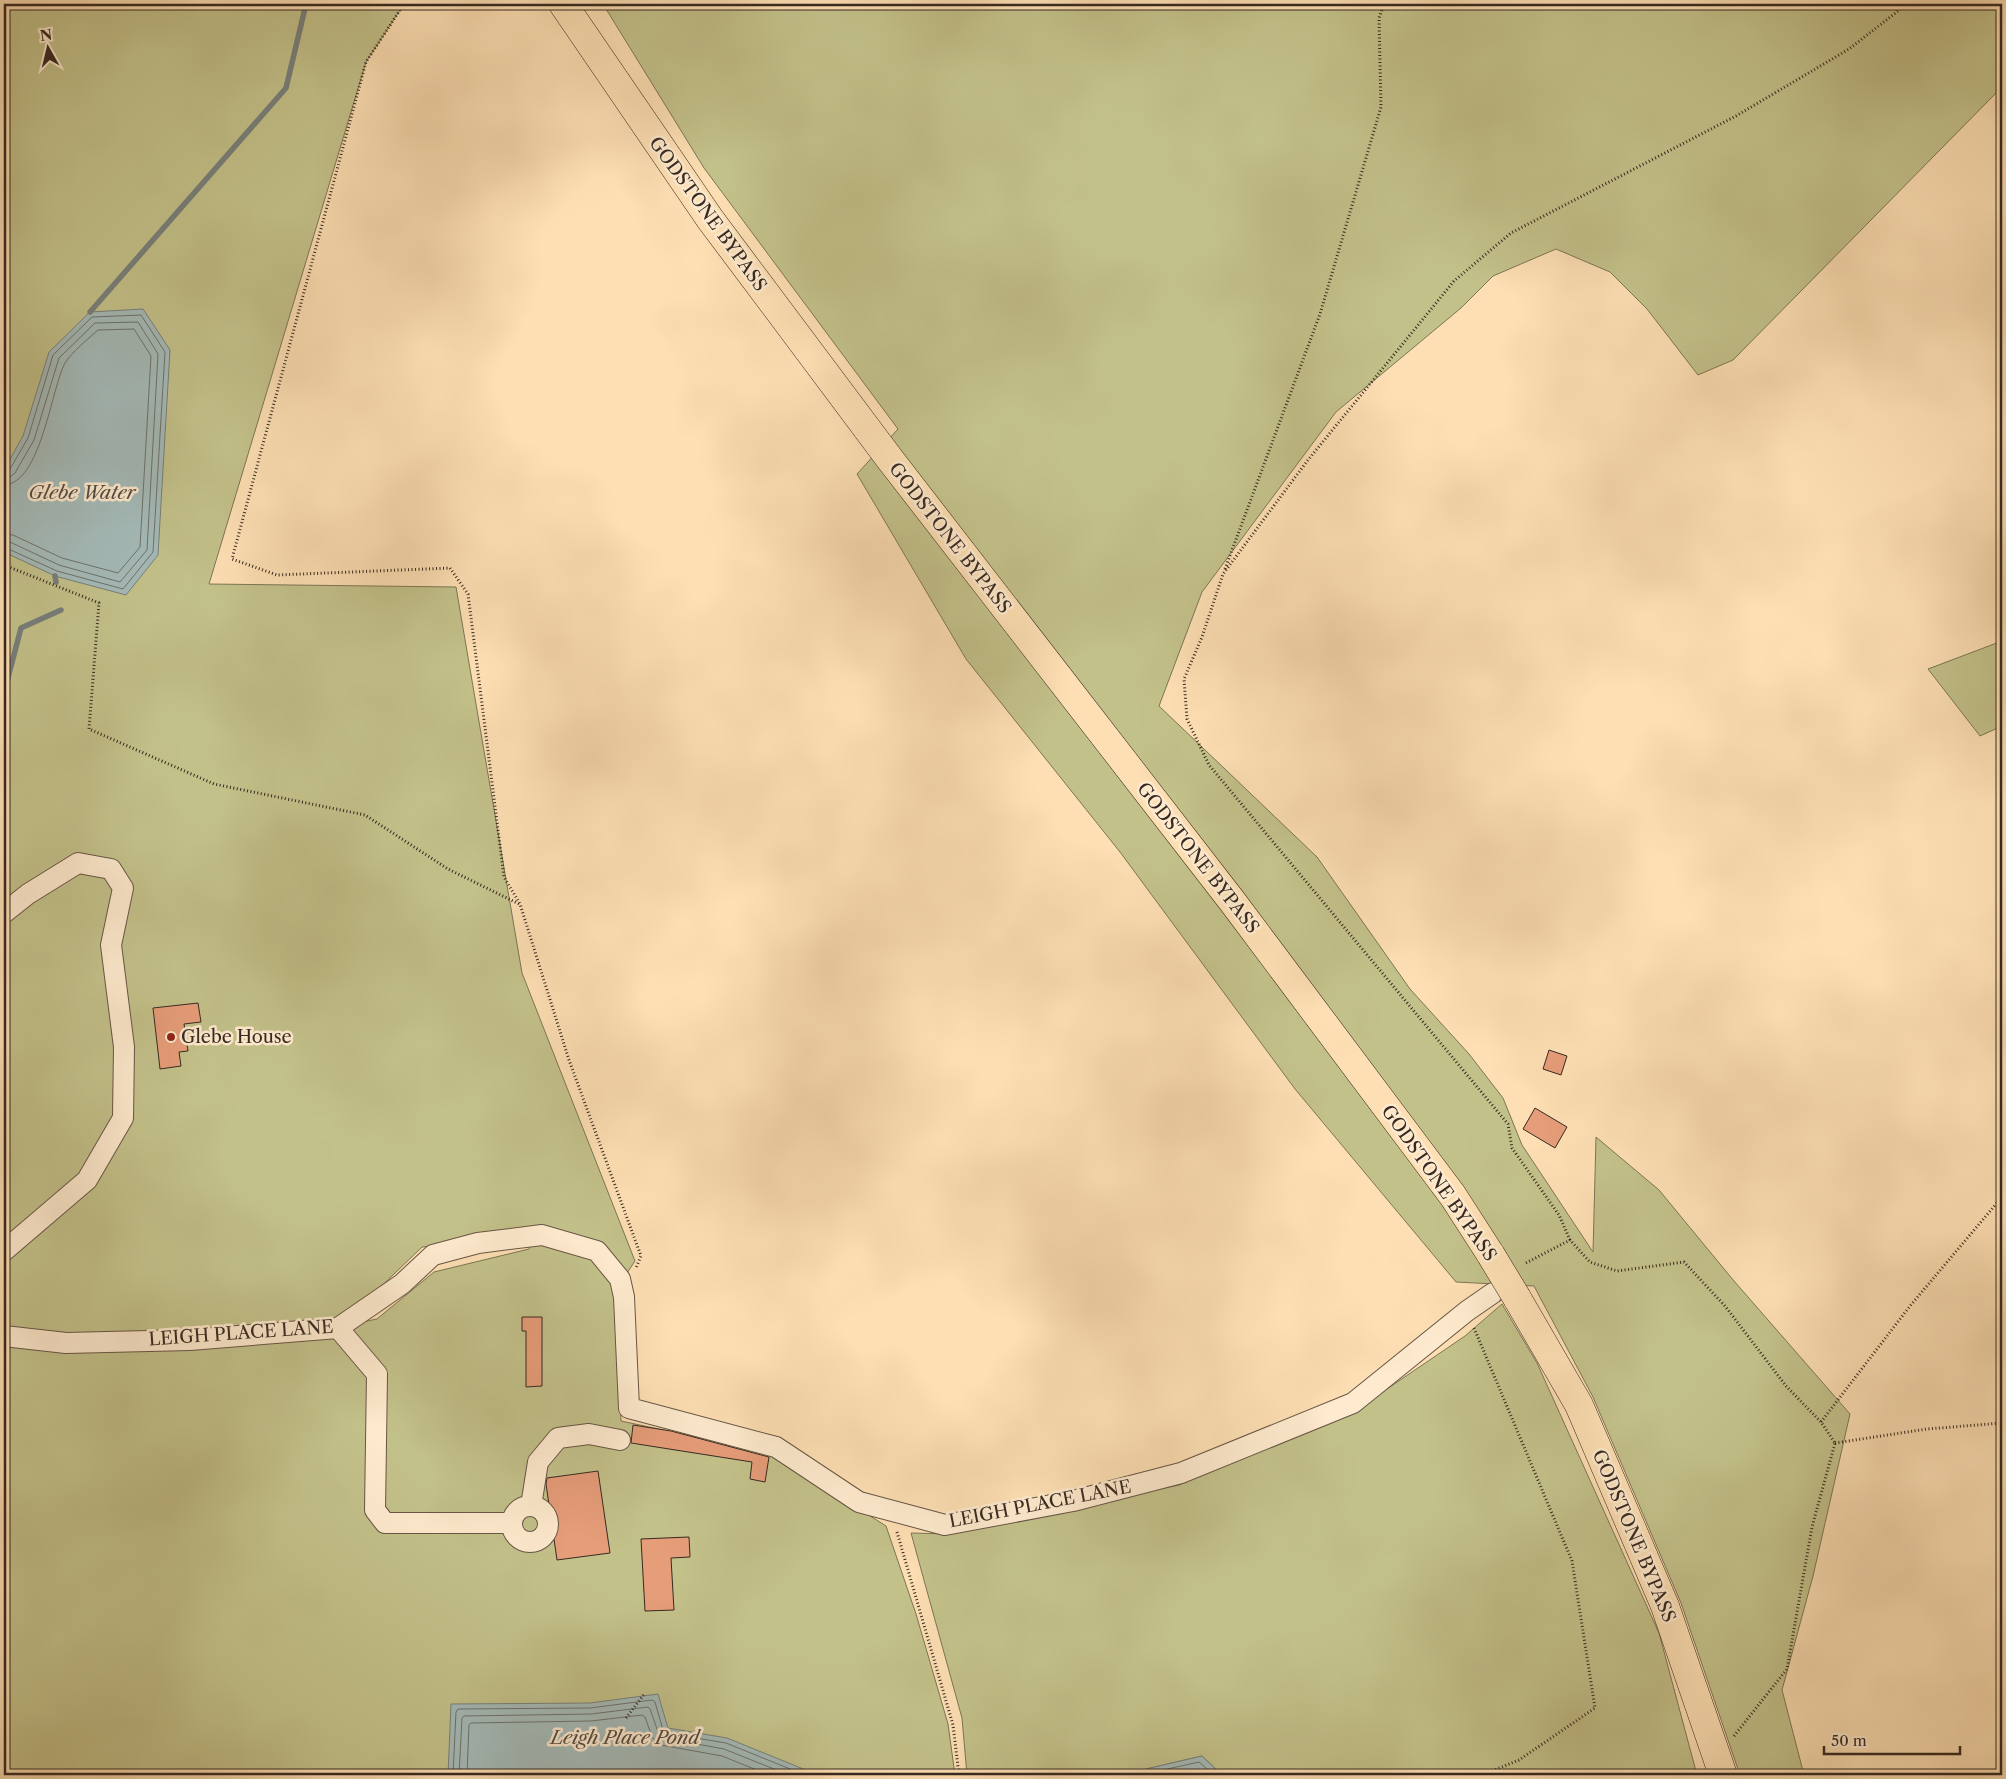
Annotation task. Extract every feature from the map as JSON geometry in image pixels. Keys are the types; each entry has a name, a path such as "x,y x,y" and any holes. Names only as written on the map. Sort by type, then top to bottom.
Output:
{"highway":[{"name":"GODSTONE BYPASS","path":"563,4 710,219 889,458 1232,901 1453,1196 1491,1255 1505,1296 1579,1405 1666,1606 1720,1766"}],"lane":[{"path":"4,913 28,894 78,863 111,869 123,888 110,946 124,1047 123,1118 87,1180 4,1251"},
{"name":"LEIGH PLACE LANE","path":"4,1336 66,1343 190,1340 338,1328 402,1284 433,1255 478,1243 542,1235 597,1250 620,1279 624,1297 629,1408 776,1447 859,1502 945,1525 1073,1500 1181,1473 1353,1403 1467,1311 1505,1296"},
{"path":"338,1328 377,1374 375,1510 385,1523 512,1522"},
{"path":"531,1506 538,1462 558,1438 589,1434 620,1440"},
{"path":"531,1506 542,1511 548,1522 545,1533 534,1541 522,1539 514,1533 512,1522 517,1511 531,1506"}],"path":[{"path":"404,4 366,62 232,559 277,575 450,568 468,594 504,877 520,904 569,1060 641,1256 624,1297"},
{"path":"1384,4 1379,18 1382,107 1320,314 1223,574 1202,637 1184,679 1187,719 1209,765 1508,1124 1512,1148 1559,1215 1570,1240 1590,1262 1617,1271 1684,1262 1725,1306 1786,1386 1821,1422 1835,1443 1812,1527 1787,1669 1720,1766"},
{"path":"1223,574 1308,460 1454,281 1511,234 1736,116 1849,49 1907,4"},
{"path":"4,566 99,603 89,729 214,784 365,815 448,869 520,904"},
{"path":"1821,1422 1910,1306 2002,1197"},
{"path":"1526,1264 1570,1240"},
{"path":"1467,1311 1572,1561 1595,1708 1519,1760 1482,1775"},
{"path":"1835,1443 1927,1428 2002,1423"},
{"path":"891,1512 953,1725 958,1775"},
{"path":"626,1718 645,1693"}],"shaded area":[{"path":"4,4 404,4 366,62 209,584 456,587 522,973 635,1261 615,1291 621,1421 771,1453 886,1526 916,1614 948,1724 955,1775 4,1775","holes":["536,1236 529,1249 434,1272 377,1319 339,1327 422,1247"]},
{"path":"603,4 2002,4 2002,87 1733,360 1698,375 1647,309 1610,272 1556,249 1493,276 1461,308 1336,412 1202,592 1159,706 1317,857 1410,989 1469,1054 1503,1098 1522,1145 1593,1252 1596,1137 1659,1190 1734,1281 1850,1414 1813,1576 1782,1690 1804,1775 1740,1775 1681,1603 1593,1397 1534,1286 1456,1282 1295,1089 1120,852 966,659 857,474 898,429 704,168"},
{"path":"2002,641 2002,726 1980,736 1928,669"},
{"path":"1502,1304 1537,1363 1659,1633 1697,1775 1222,1775 1202,1756 1146,1769 1140,1775 967,1775 962,1718 911,1533 948,1534 1179,1485 1359,1408 1465,1336"}],"water":[{"name":"Glebe Water","path":"143,309 170,350 158,555 126,595 55,576 4,552 4,470 23,436 49,352 90,312"},
{"name":"Leigh Place Pond","path":"658,1694 668,1728 727,1738 818,1775 448,1775 451,1704 590,1703"},
{"path":"1202,1756 1222,1775 1140,1775 1146,1769"}],"building":[{"name":"Glebe House","path":"198,1003 201,1022 184,1024 188,1051 179,1052 181,1066 160,1069 153,1008"},
{"path":"1549,1050 1567,1056 1561,1075 1543,1069"},
{"path":"1535,1108 1567,1127 1555,1148 1523,1129"},
{"path":"522,1317 542,1317 542,1386 526,1387 526,1331 522,1331"},
{"path":"633,1425 671,1431 769,1457 765,1482 750,1479 752,1462 631,1443"},
{"path":"598,1471 610,1553 557,1560 546,1484 547,1478"},
{"path":"689,1537 690,1557 671,1558 674,1610 645,1611 641,1539"}],"waterway":[{"path":"90,312 286,88 306,4"},
{"path":"55,576 56,582"},
{"path":"4,693 21,628 61,610"}],"place":[{"name":"Glebe House","path":"171,1037"}]}
